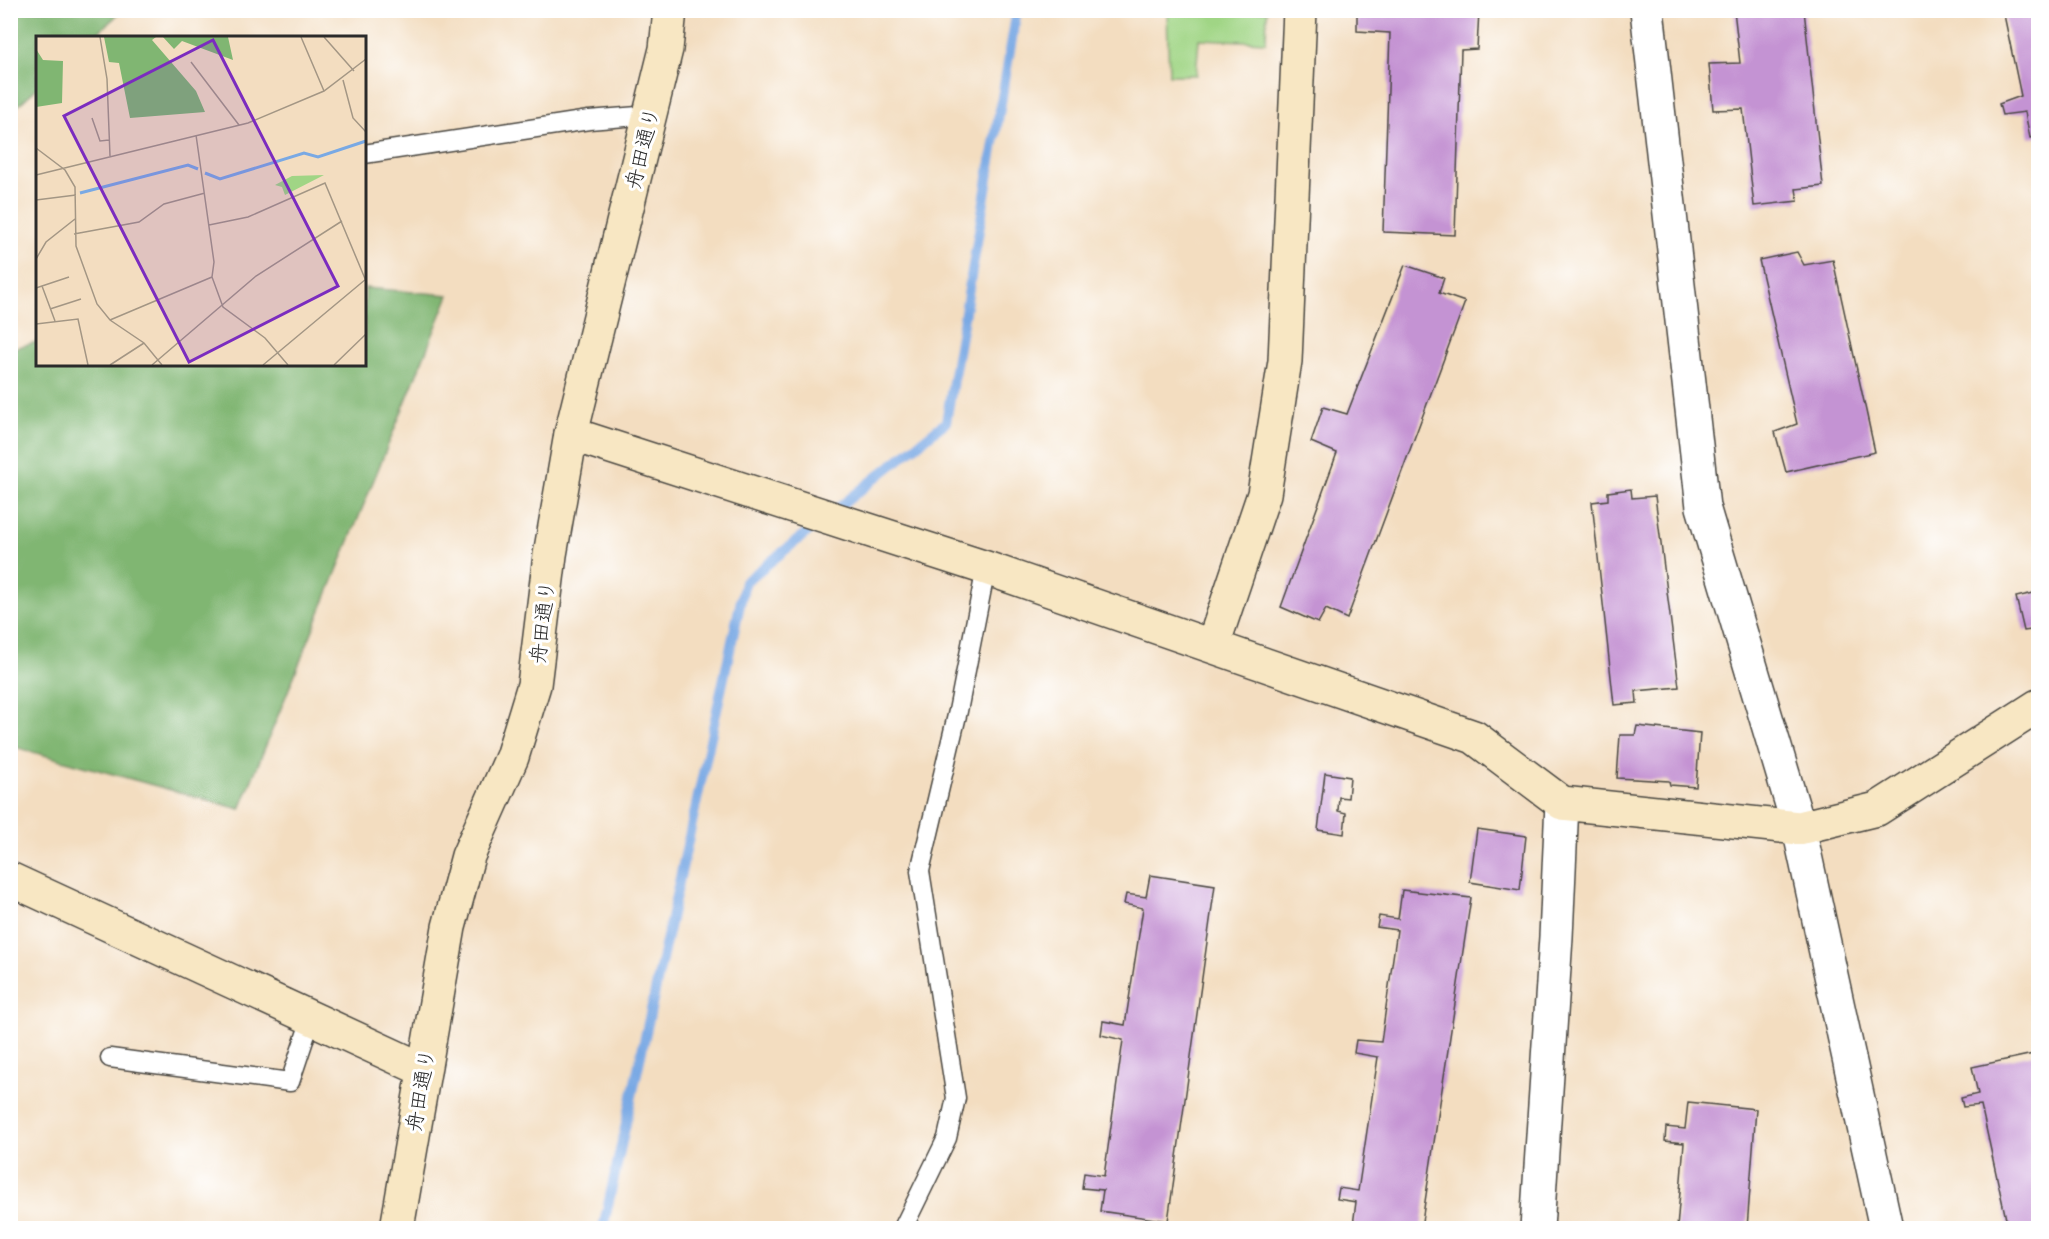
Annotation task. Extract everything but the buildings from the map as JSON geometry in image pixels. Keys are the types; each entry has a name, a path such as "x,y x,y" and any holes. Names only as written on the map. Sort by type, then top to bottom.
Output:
{"street":[{"name":"舟田通り","path":"397,1228 449,927 468,856 512,757 534,685 550,555 571,434 666,49 670,10"},
{"path":"1214,645 1264,494 1285,361 1300,10"},
{"path":"1647,10 1703,507 1799,828 1886,1228"},
{"path":"571,434 986,568 1214,645 1474,737 1562,803 1799,828 1877,809 2038,706"},
{"path":"1537,1228 1556,937 1562,803"},
{"path":"10,879 424,1070"}],"lane":[{"path":"366,154 589,120 650,116"},
{"path":"903,1228 947,1138 956,1098 920,871 958,711 986,568"},
{"path":"110,1058 290,1082 311,1019"}],"green space":[{"path":"11,10 122,10 94,36 36,36 36,89 11,112"},
{"path":"1167,11 1267,11 1266,42 1199,39 1196,75 1169,75"},
{"path":"366,288 449,295 240,809 11,746 11,349 36,342 36,366 366,366"}],"waterway":[{"path":"603,1228 745,582 946,422 1017,10"}]}
